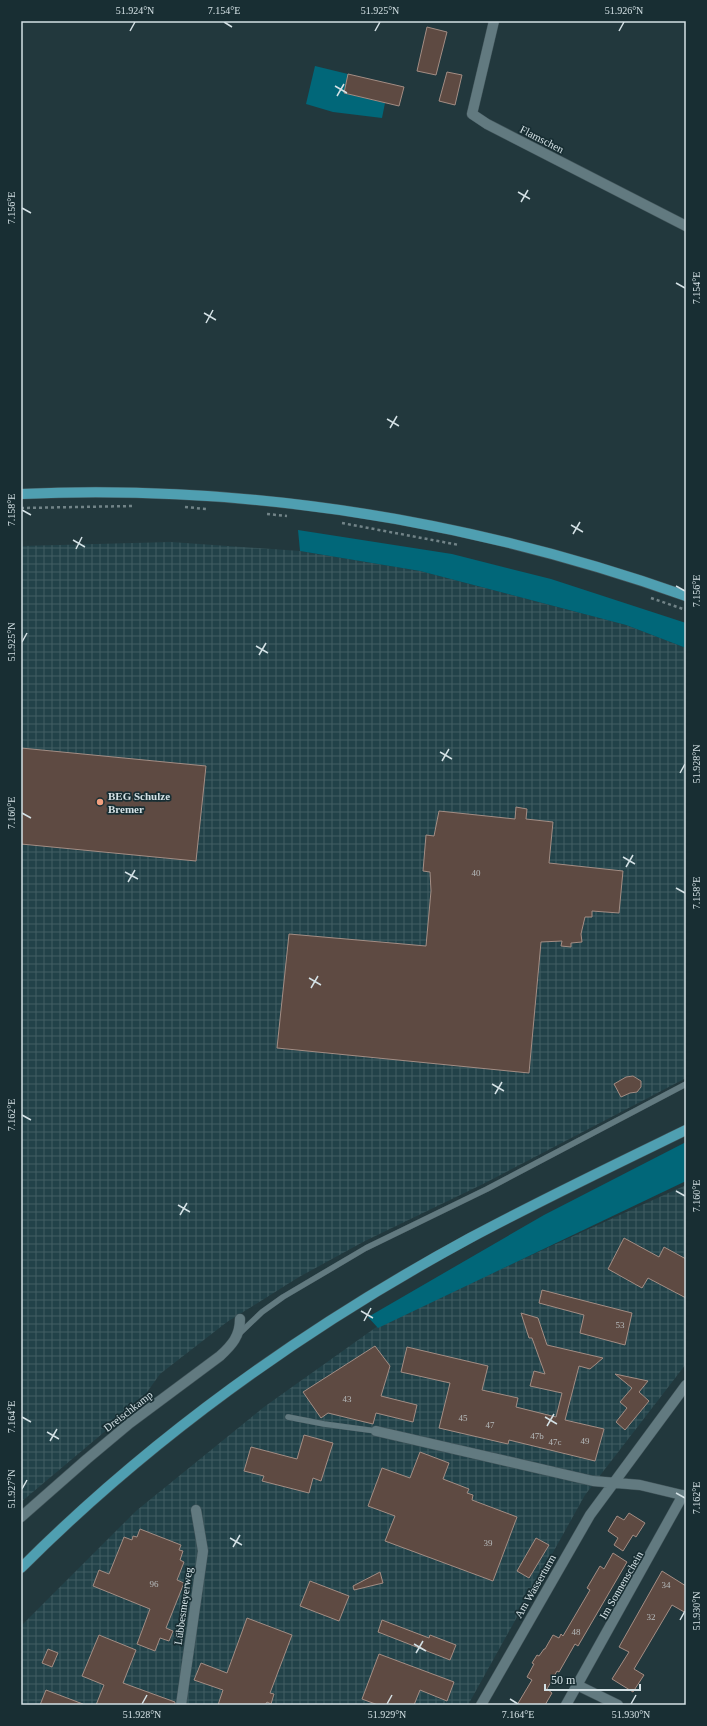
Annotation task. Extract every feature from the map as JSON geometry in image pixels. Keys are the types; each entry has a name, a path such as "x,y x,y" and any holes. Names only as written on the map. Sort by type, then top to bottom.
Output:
{"main road":[{"path":"21,494 110,492 164,494 274,501 356,511 450,528 538,549 644,581 686,596"},
{"path":"21,1568 79,1513 129,1469 206,1407 284,1351 387,1286 470,1238 686,1130"}],"street":[{"name":"Flamschen","path":"494,21 472,114 487,124 686,226"},
{"path":"237,1337 240,1328 240,1319"},
{"name":"Dreischkamp","path":"21,1517 130,1423 220,1356 230,1347 237,1337"},
{"name":"Am Wasserturm","path":"481,1705 590,1515 686,1385"},
{"path":"376,1431 593,1481 640,1485 685,1496"},
{"name":"Im Sonnenschein","path":"566,1705 685,1496"},
{"name":"Lübbesmeyerweg","path":"181,1705 203,1551 196,1510"},
{"path":"577,1685 618,1705"}],"lane":[{"path":"237,1337 258,1316 283,1297 366,1248 488,1188 686,1084"},
{"path":"288,1417 324,1424 376,1431"}],"path":[{"path":"21,508 45,506 141,506"},
{"path":"179,507 210,509"},
{"path":"263,513 294,517"},
{"path":"340,523 462,545"},
{"path":"649,597 686,610"}],"shaded area":[{"path":"315,66 348,74 344,93 385,103 382,118 333,112 306,104"},
{"path":"298,530 452,554 551,579 686,623 686,648 626,625 420,571 300,551"},
{"path":"171,542 300,551 420,571 626,625 686,648 686,1078 483,1184 365,1241 299,1277 227,1322 160,1374 140,1402 21,1502 21,546"},
{"path":"686,1142 686,1181 378,1328 368,1317 544,1215"},
{"path":"686,1185 686,1364 585,1495 468,1705 21,1705 21,1626 136,1511 264,1407 382,1323"}],"building":[{"path":"427,27 447,32 436,75 417,71"},
{"path":"447,72 462,75 455,105 439,101"},
{"path":"348,74 404,87 399,106 344,93"},
{"path":"21,748 206,766 196,861 21,844"},
{"path":"516,807 527,809 526,819 553,822 549,863 623,871 619,913 592,911 592,917 585,917 581,934 582,942 571,943 571,947 561,946 562,941 541,942 529,1073 277,1048 289,934 426,946 431,891 430,872 423,871 426,835 434,836 439,811 515,819"},
{"path":"633,1076 641,1081 641,1087 637,1092 621,1097 614,1084 626,1077"},
{"path":"624,1238 659,1257 664,1247 686,1259 686,1298 648,1278 642,1288 608,1269"},
{"path":"542,1290 632,1313 625,1345 580,1333 584,1315 539,1303"},
{"path":"521,1313 538,1318 547,1345 603,1358 590,1369 579,1366 565,1420 604,1429 595,1461 509,1440 508,1444 439,1428 450,1383 401,1372 407,1347 488,1366 482,1390 518,1398 516,1407 556,1417 562,1393 530,1386 534,1371 545,1374 532,1338 529,1338"},
{"path":"375,1346 390,1366 381,1396 417,1405 413,1422 376,1413 373,1424 328,1413 321,1418 303,1392"},
{"path":"615,1374 648,1381 639,1392 649,1401 625,1430 616,1422 627,1408 620,1402 632,1388"},
{"path":"304,1435 333,1443 321,1481 313,1478 309,1493 262,1481 264,1476 244,1471 251,1447 297,1459"},
{"path":"420,1452 449,1463 443,1479 469,1489 467,1493 473,1495 472,1500 517,1517 493,1581 385,1541 395,1516 368,1506 382,1468 410,1478"},
{"path":"629,1513 645,1523 636,1537 633,1535 623,1551 614,1545 618,1538 608,1531 617,1516 624,1520"},
{"path":"140,1529 181,1545 179,1550 183,1551 180,1560 184,1562 177,1580 184,1583 166,1628 173,1631 169,1641 160,1638 155,1651 137,1644 150,1609 93,1586 99,1570 109,1574 124,1537 132,1540 133,1536 137,1537"},
{"path":"536,1538 549,1545 529,1578 517,1571"},
{"path":"613,1553 627,1562 578,1646 575,1644 559,1672 557,1671 547,1689 552,1693 545,1705 517,1705 532,1680 527,1677 534,1664 532,1663 537,1655 539,1656 545,1649 553,1635 559,1638 561,1634 563,1636 590,1590 587,1588 600,1566 604,1569"},
{"path":"662,1571 686,1586 686,1613 672,1605 634,1669 644,1675 633,1692 612,1679 629,1652 619,1647"},
{"path":"380,1572 383,1583 354,1590 353,1586"},
{"path":"310,1581 349,1596 339,1621 300,1606"},
{"path":"247,1618 292,1635 270,1693 274,1694 271,1704 267,1702 265,1705 218,1705 223,1690 194,1680 201,1663 227,1673"},
{"path":"382,1620 429,1638 430,1635 456,1645 450,1660 378,1632"},
{"path":"99,1635 136,1650 123,1683 175,1702 175,1705 96,1705 104,1685 82,1676"},
{"path":"48,1649 58,1653 52,1667 42,1663"},
{"path":"379,1654 454,1682 447,1701 420,1690 414,1705 378,1705 362,1699"},
{"path":"46,1690 83,1704 40,1705"}],"place":[{"name":"BEG Schulze Bremer","path":"100,802"}]}
